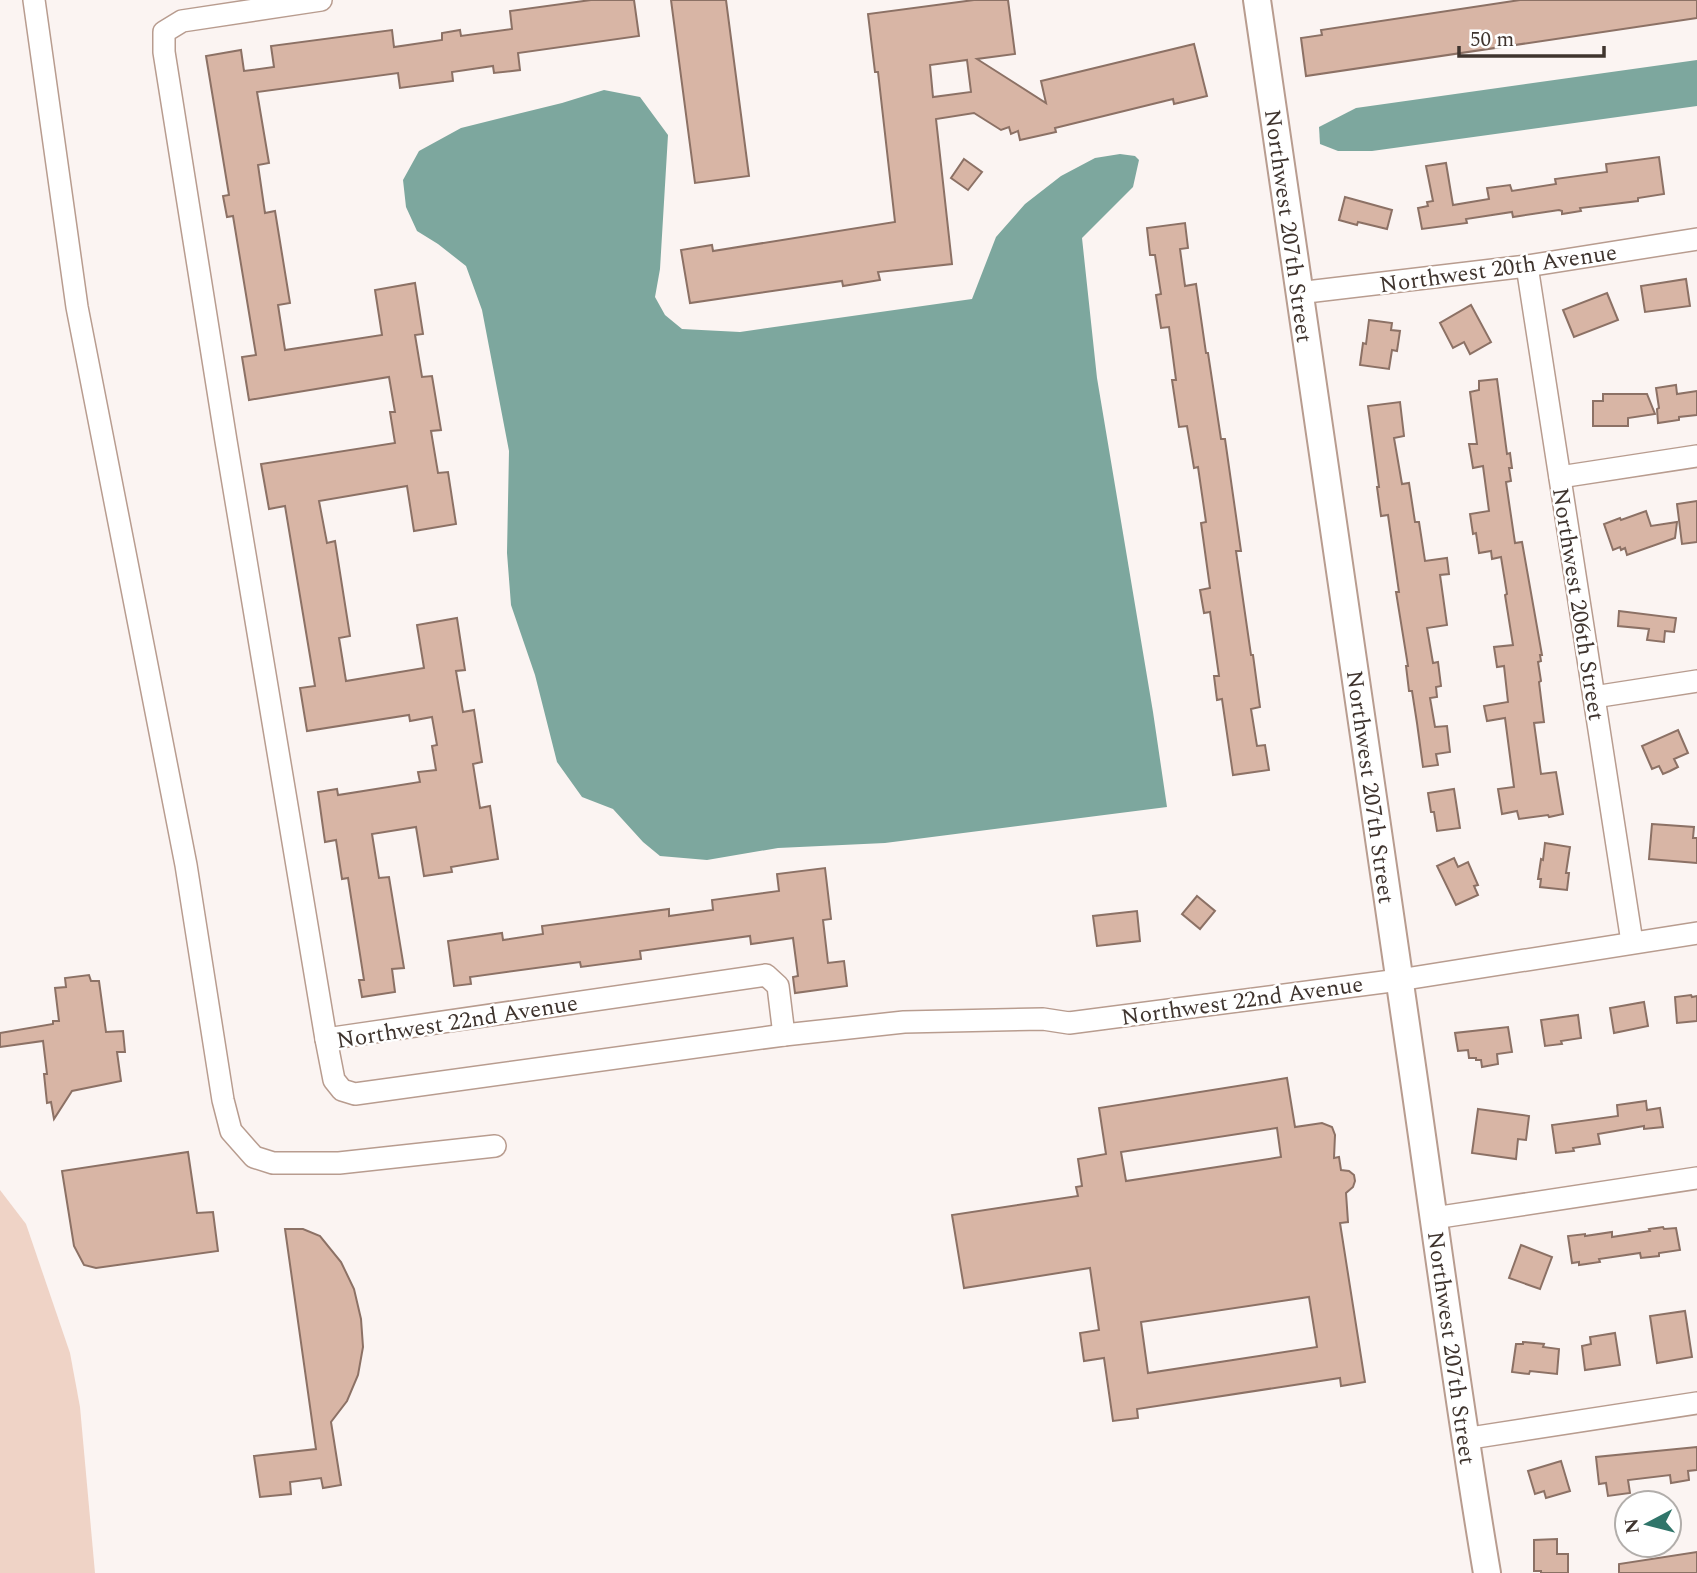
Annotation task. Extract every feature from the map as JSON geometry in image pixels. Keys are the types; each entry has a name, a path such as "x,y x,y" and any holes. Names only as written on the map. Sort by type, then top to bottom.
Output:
{"street":[{"path":"34,0 77,307 186,864 223,1101 231,1131 254,1157 273,1163 339,1163 495,1146"},
{"path":"321,0 182,21 164,32 164,52 326,1039"},
{"name":"Northwest 207th Street","path":"1257,0 1464,1439 1487,1573"},
{"name":"Northwest 20th Avenue","path":"1298,293 1527,266 1697,239"},
{"name":"Northwest 206th Street","path":"1527,266 1632,943"},
{"path":"1560,477 1697,456"},
{"path":"1594,697 1697,681"},
{"name":"Northwest 22nd Avenue","path":"784,1035 778,986 766,975 326,1039 334,1080 342,1090 355,1094 784,1035 904,1022 1043,1019 1069,1023 1399,980 1697,933"},
{"path":"1434,1218 1697,1178"},
{"path":"1464,1439 1697,1403"}],"shaded area":[{"path":"0,1190 26,1224 70,1353 80,1407 95,1573 0,1573"}],"water":[{"path":"1697,60 1697,106 1372,151 1338,151 1320,144 1319,127 1356,108"},
{"path":"604,90 640,97 668,135 660,269 655,297 665,315 682,329 740,332 972,299 996,237 1025,204 1061,176 1095,158 1120,154 1135,156 1139,160 1133,187 1082,238 1097,378 1167,807 885,843 778,848 707,860 660,856 643,842 613,809 582,797 557,762 535,675 511,605 507,553 509,451 482,310 466,266 417,231 406,207 403,180 419,151 461,128"}],"building":[{"path":"591,0 634,0 639,36 518,53 520,70 494,73 493,66 452,72 453,81 400,88 398,73 257,92 269,163 258,165 265,213 275,211 290,303 278,305 285,350 382,335 375,290 415,283 423,334 415,335 422,377 432,376 441,430 431,431 438,473 448,472 456,524 414,531 407,486 319,501 327,543 335,541 350,636 339,638 346,681 424,668 417,625 457,618 465,670 456,671 463,712 474,710 482,762 473,764 480,808 490,806 498,859 451,867 452,872 424,876 416,827 372,834 379,878 389,877 404,968 392,969 395,992 362,997 359,980 364,980 348,878 342,879 336,840 325,842 318,792 337,789 338,795 420,782 418,772 436,770 432,746 437,745 432,717 410,721 409,715 307,731 300,688 315,686 285,506 269,509 261,464 395,443 390,412 395,412 389,377 249,400 242,357 256,355 233,216 227,217 223,196 229,195 206,56 241,50 244,71 274,67 271,46 392,30 394,47 442,40 442,33 460,30 461,36 512,29 510,11"},
{"path":"671,0 726,0 749,176 695,183"},
{"path":"974,0 1008,0 1015,54 977,59 1046,103 1041,81 1194,44 1207,96 1174,104 1173,99 1055,128 1056,132 1020,140 1018,131 1011,134 1009,127 1001,130 974,113 936,119 952,264 878,272 880,280 843,286 842,281 690,303 681,250 712,245 713,251 895,222 878,72 875,72 868,14","holes":["967,60 971,92 933,97 930,65"]},
{"path":"1520,0 1697,0 1697,18 1306,76 1301,38 1322,35 1321,30"},
{"path":"1659,157 1664,194 1638,198 1638,201 1580,208 1581,211 1562,214 1559,210 1513,217 1512,212 1466,219 1467,223 1422,229 1418,208 1428,206 1427,202 1433,201 1426,166 1446,163 1453,205 1489,199 1487,188 1510,185 1512,191 1556,184 1555,179 1607,172 1606,164"},
{"path":"964,159 982,172 968,190 951,178"},
{"path":"1345,197 1392,210 1387,229 1339,220"},
{"path":"1185,223 1188,248 1180,249 1185,286 1196,284 1221,439 1225,439 1241,551 1236,551 1260,707 1251,709 1257,746 1265,745 1269,770 1233,775 1222,699 1217,700 1214,676 1219,676 1210,612 1204,613 1200,590 1210,588 1201,523 1206,522 1198,467 1194,468 1187,426 1179,427 1172,380 1176,380 1169,327 1161,328 1156,295 1161,294 1155,255 1150,255 1147,228"},
{"path":"1686,279 1690,306 1645,312 1641,286"},
{"path":"1607,293 1618,320 1574,337 1563,310"},
{"path":"1471,305 1491,342 1470,354 1464,342 1453,348 1440,323"},
{"path":"1369,320 1392,323 1391,330 1400,331 1397,351 1392,350 1389,369 1360,365"},
{"path":"1497,379 1507,454 1510,453 1512,468 1509,468 1511,481 1506,482 1515,543 1522,542 1542,655 1541,661 1538,662 1544,722 1534,723 1541,774 1556,772 1563,814 1549,817 1519,819 1517,811 1502,814 1498,789 1514,787 1505,718 1487,721 1484,706 1508,702 1504,666 1497,667 1494,647 1513,645 1501,557 1492,559 1491,551 1479,553 1470,514 1489,511 1483,466 1473,468 1469,444 1477,444 1470,392 1479,390 1479,381"},
{"path":"1676,385 1677,394 1697,391 1697,415 1658,423 1656,388"},
{"path":"1603,394 1647,394 1655,414 1628,418 1628,426 1593,426 1593,401 1603,401"},
{"path":"1400,402 1404,436 1394,438 1402,484 1409,483 1425,561 1447,558 1449,574 1440,575 1447,625 1427,628 1433,663 1438,662 1441,686 1436,687 1437,697 1430,698 1435,727 1447,726 1450,752 1436,754 1438,765 1423,767 1412,691 1409,691 1388,515 1381,516 1368,406"},
{"path":"1697,501 1697,542 1682,544 1677,504"},
{"path":"1646,511 1651,526 1677,522 1675,538 1627,555 1625,548 1613,550 1604,524"},
{"path":"1619,611 1676,618 1674,632 1665,631 1664,642 1647,640 1649,629 1618,626"},
{"path":"1678,730 1688,753 1674,759 1678,767 1670,771 1663,774 1659,766 1652,769 1642,746"},
{"path":"1454,789 1460,828 1437,831 1428,793"},
{"path":"1652,824 1694,827 1697,863 1649,859"},
{"path":"1545,843 1570,847 1566,873 1569,873 1567,890 1540,887 1541,879 1538,879"},
{"path":"1454,858 1458,867 1468,862 1478,885 1474,886 1478,895 1456,905 1437,866"},
{"path":"825,868 831,919 823,920 828,963 844,961 847,986 795,993 793,977 798,976 793,938 751,944 750,936 640,951 641,959 581,967 580,962 470,977 471,984 454,986 448,941 502,933 503,940 543,934 542,926 669,909 669,916 713,910 712,900 779,891 777,874"},
{"path":"1197,896 1215,911 1200,929 1182,914"},
{"path":"1137,911 1140,941 1097,946 1093,916"},
{"path":"89,975 91,981 99,981 106,1032 123,1031 125,1052 117,1052 121,1081 72,1091 54,1119 51,1102 47,1103 43,1041 0,1047 0,1033 59,1021 55,988 66,987 65,978"},
{"path":"1697,996 1697,1021 1677,1023 1675,997"},
{"path":"1644,1002 1648,1026 1614,1033 1610,1008"},
{"path":"1578,1015 1581,1038 1545,1046 1541,1020"},
{"path":"1508,1027 1512,1052 1497,1054 1498,1064 1482,1067 1481,1060 1469,1058 1468,1050 1458,1051 1455,1033"},
{"path":"1287,1078 1295,1127 1322,1123 1332,1127 1335,1135 1334,1158 1339,1157 1341,1170 1354,1175 1353,1187 1346,1193 1348,1222 1340,1223 1365,1382 1341,1386 1340,1378 1137,1409 1138,1418 1113,1421 1104,1358 1084,1361 1080,1333 1099,1330 1090,1268 964,1288 952,1215 1078,1196 1076,1187 1082,1186 1078,1159 1106,1154 1099,1108","holes":["1277,1128 1281,1157 1126,1181 1121,1152","1309,1297 1317,1347 1148,1373 1141,1322"]},
{"path":"1646,1101 1647,1110 1660,1108 1663,1127 1644,1129 1644,1126 1598,1134 1600,1144 1556,1153 1552,1125 1618,1116 1617,1105"},
{"path":"1478,1109 1529,1116 1526,1140 1518,1139 1516,1159 1472,1153"},
{"path":"188,1152 197,1213 213,1212 218,1251 96,1268 84,1265 74,1246 62,1171"},
{"path":"1663,1227 1676,1228 1680,1250 1659,1253 1659,1256 1641,1258 1640,1253 1599,1259 1600,1262 1579,1265 1579,1262 1572,1263 1568,1236 1612,1232 1612,1237"},
{"path":"285,1229 303,1229 320,1236 341,1262 354,1289 361,1319 363,1347 358,1375 347,1401 331,1422 341,1485 323,1488 321,1478 290,1482 291,1494 260,1497 254,1456 316,1449"},
{"path":"1521,1245 1552,1257 1540,1289 1509,1278"},
{"path":"1685,1311 1692,1357 1657,1363 1650,1316"},
{"path":"1615,1333 1620,1365 1585,1370 1582,1346 1591,1344 1590,1337"},
{"path":"1523,1342 1559,1349 1557,1374 1512,1372 1516,1344"},
{"path":"1697,1447 1697,1470 1688,1471 1689,1480 1671,1483 1670,1475 1628,1480 1629,1489 1613,1489 1613,1495 1608,1496 1606,1483 1599,1484 1596,1457"},
{"path":"1561,1461 1570,1491 1546,1498 1544,1491 1535,1494 1528,1471"},
{"path":"1557,1539 1557,1554 1568,1554 1568,1573 1534,1571 1534,1540"},
{"path":"1697,1552 1697,1573 1619,1573 1619,1564 1652,1559 1683,1559 1683,1554"}]}
